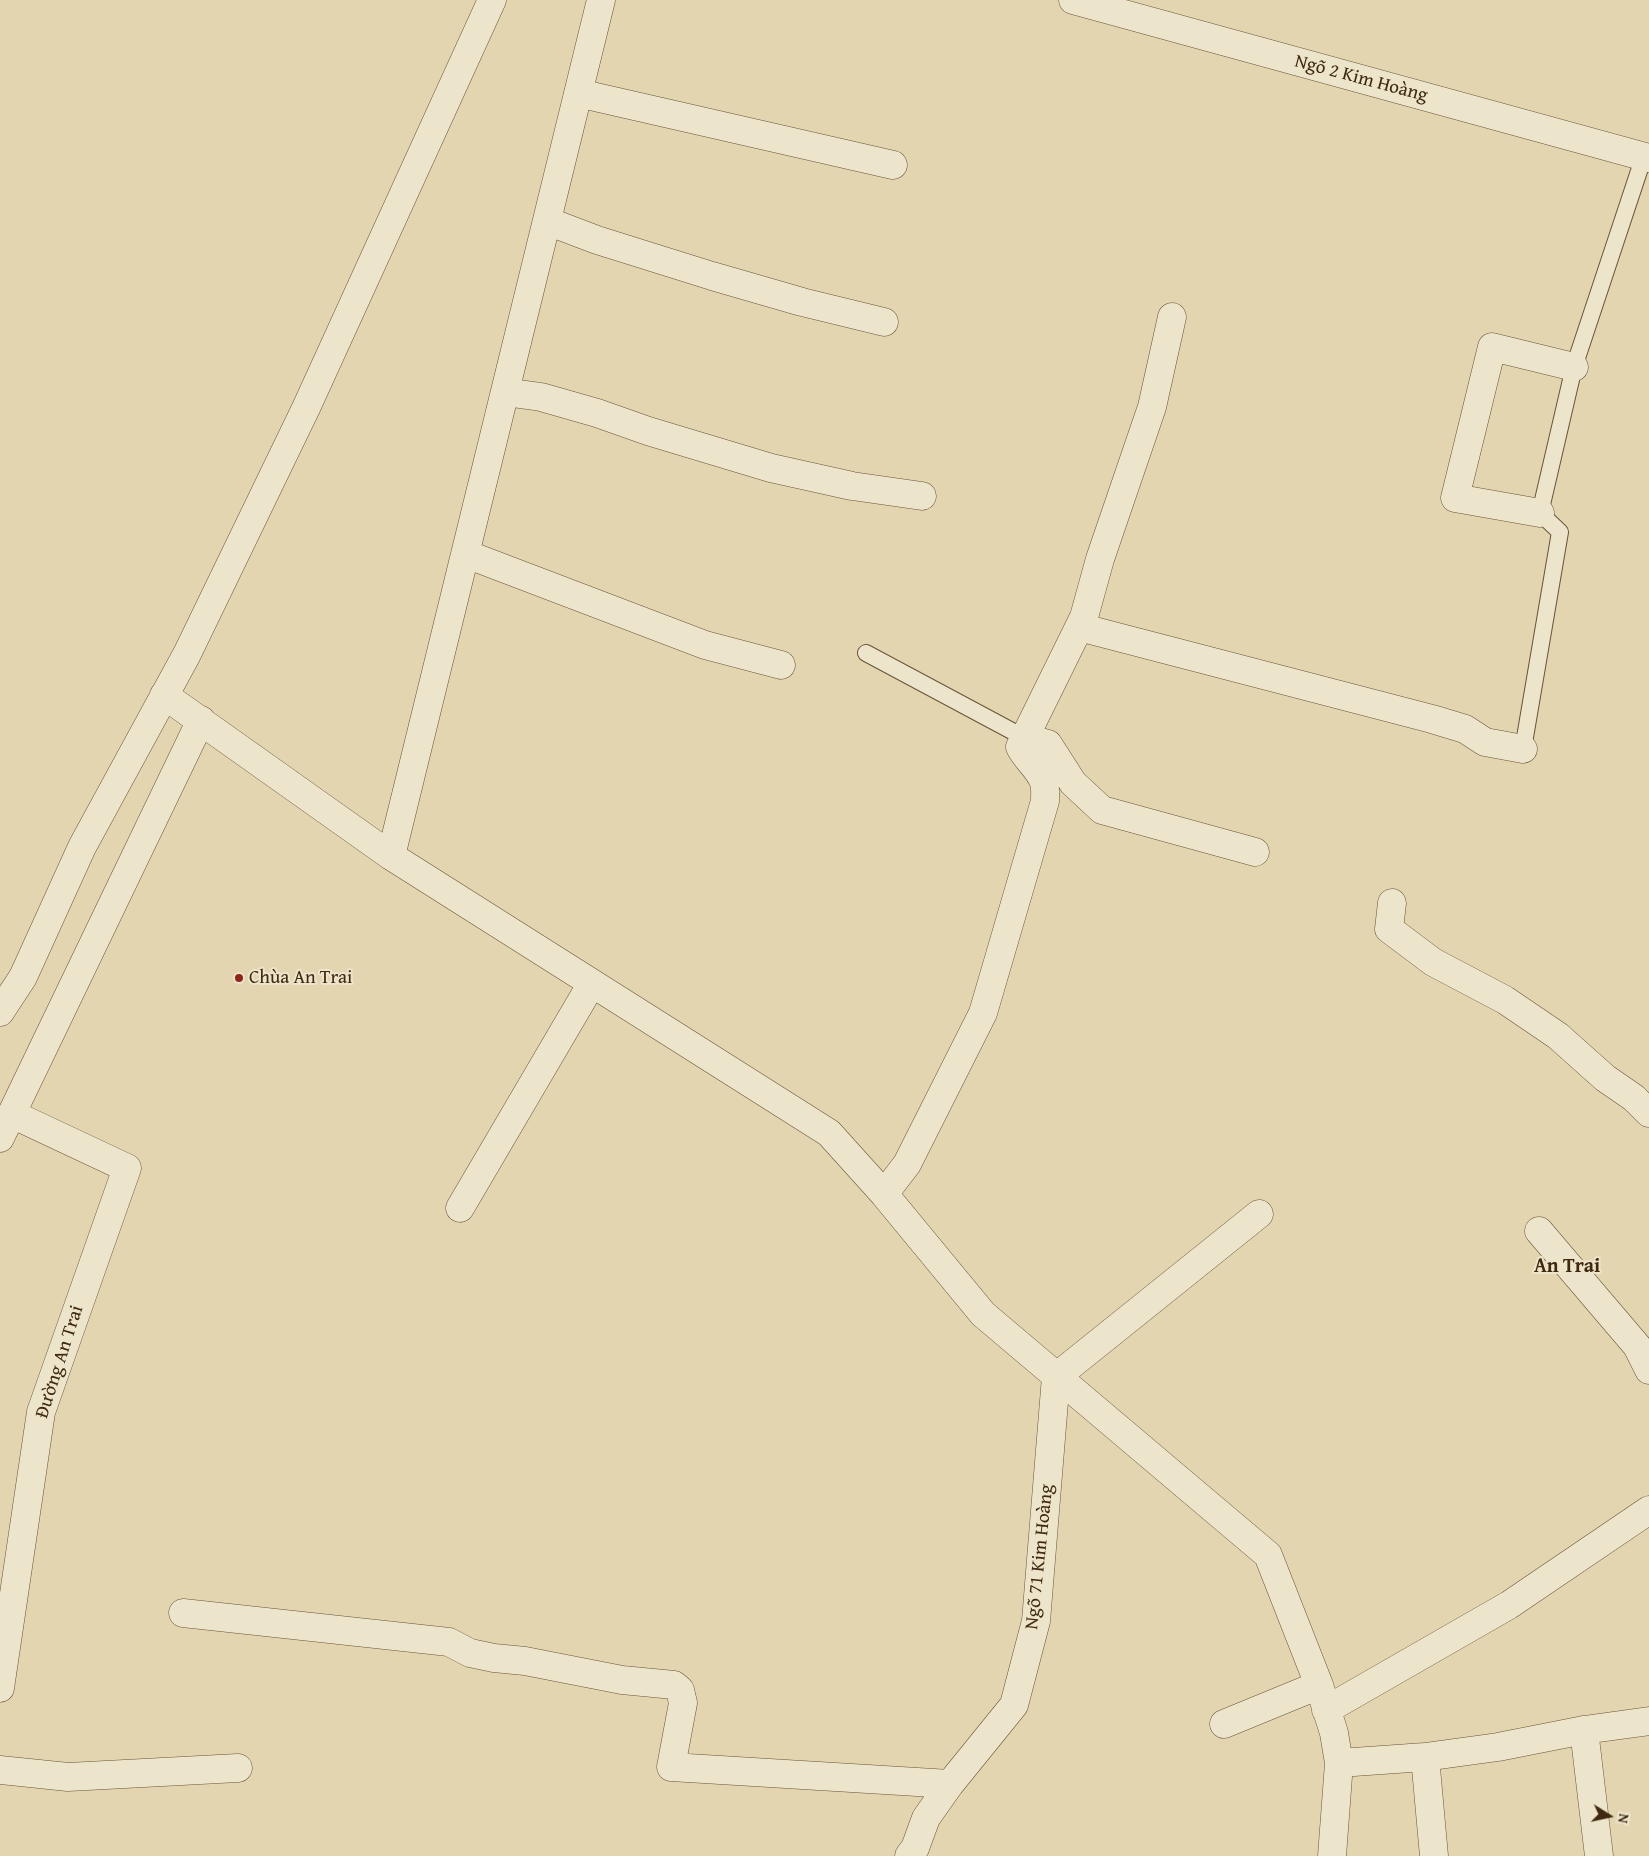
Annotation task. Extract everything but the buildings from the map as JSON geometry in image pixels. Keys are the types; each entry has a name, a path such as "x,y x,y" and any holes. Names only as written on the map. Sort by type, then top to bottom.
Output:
{"street":[{"path":"0,1012 24,978 82,847 186,654 306,408 492,0"},
{"path":"391,856 602,0"},
{"name":"Ngõ 2 Kim Hoàng","path":"1073,0 1646,157"},
{"path":"578,93 893,165"},
{"path":"547,221 597,240 712,276 802,302 884,322"},
{"path":"884,1194 907,1164 983,1013 1045,801 1044,782 1035,766 1025,757 1020,747 1084,617 1100,559 1152,407 1172,317"},
{"path":"1540,513 1455,498 1492,347 1574,367"},
{"path":"505,392 541,397 578,407 648,431 771,468 852,486 922,496"},
{"path":"466,554 705,645 782,665"},
{"path":"1079,627 1432,719 1465,729 1485,742 1524,749"},
{"path":"164,695 391,856 829,1133 884,1194 983,1314 1268,1555 1323,1697 1334,1733 1339,1763 1332,1856"},
{"path":"0,1138 201,720"},
{"path":"1025,738 1048,744 1073,783 1102,810 1255,852"},
{"path":"1392,903 1390,929 1433,962 1505,1000 1558,1036 1605,1078 1634,1098 1649,1113"},
{"path":"460,1208 592,983"},
{"name":"Đường An Trai","path":"0,1688 41,1412 127,1168 12,1114"},
{"path":"1056,1377 1259,1214"},
{"path":"1539,1231 1637,1346 1649,1370"},
{"name":"Ngõ 71 Kim Hoàng","path":"913,1853 926,1818 950,1784 1014,1705 1036,1620 1056,1377"},
{"path":"1224,1724 1323,1697 1509,1605 1649,1510"},
{"path":"182,1613 449,1642 470,1653 494,1658 525,1661 622,1680 674,1684 680,1690 682,1703 671,1767 950,1784"},
{"path":"1339,1763 1425,1757 1498,1747 1584,1730 1649,1721"},
{"path":"1584,1730 1599,1856"},
{"path":"1425,1757 1434,1856"},
{"path":"0,1770 68,1777 238,1768"}],"lane":[{"path":"1524,749 1560,532 1540,513 1574,367 1646,157"},
{"path":"866,653 1025,738"}],"place":[{"name":"Chùa An Trai","path":"239,978"}],"district":[{"name":"An Trai","path":"1567,1267"}]}
